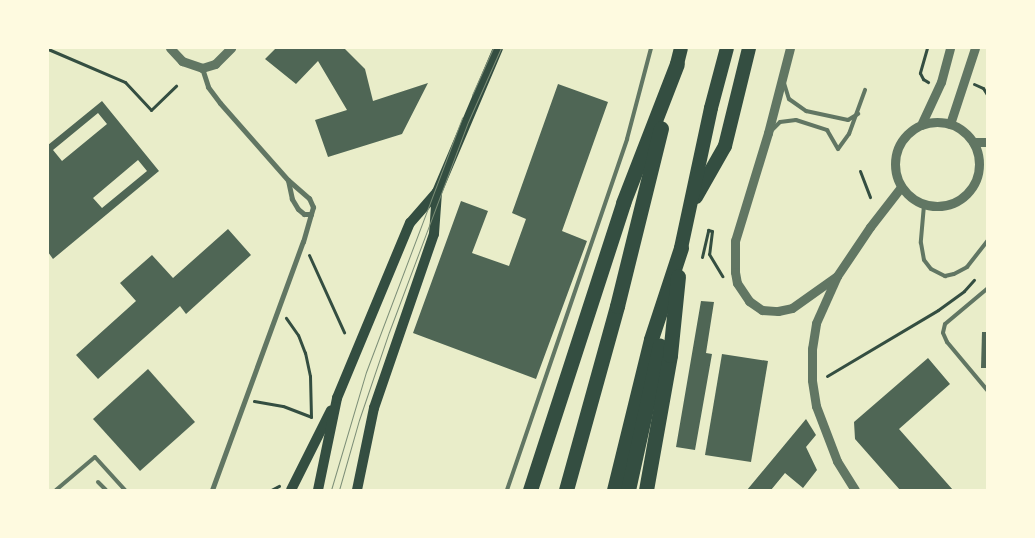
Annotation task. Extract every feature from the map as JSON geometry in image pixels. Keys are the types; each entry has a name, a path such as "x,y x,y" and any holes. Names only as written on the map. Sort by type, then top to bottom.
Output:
{"highway":[{"path":"566,490 617,306 681,48"},
{"path":"628,490 689,208 727,48"},
{"path":"689,208 725,146 749,48"},
{"path":"530,490 624,203 677,64"},
{"path":"614,490 651,339 681,248"},
{"path":"646,490 670,355 681,248"}],"main road":[{"path":"357,490 374,408 434,234 437,192 498,48"},
{"path":"291,490 337,398 410,222 437,192"},
{"path":"318,490 337,398"}],"street":[{"path":"170,48 182,61 202,68 215,64 231,48"},
{"path":"790,48 768,133 735,241 733,263 737,283 749,302 762,310 778,311 792,308 837,276"},
{"path":"921,125 941,82 950,48"},
{"path":"950,124 975,48"},
{"path":"202,68 208,87 214,96 288,180 309,198 313,207 303,242 243,401 212,490"},
{"path":"936,122 950,124 963,131 973,142 979,156 979,170 975,184 966,196 953,204 938,207 924,205 911,198 901,187 896,173 895,158 900,144 909,132 921,125 936,122"},
{"path":"973,142 988,142"},
{"path":"288,180 292,199 298,209 304,214 311,214"},
{"path":"855,490 837,462 816,406 812,380 812,349 816,323 837,276 870,227 901,187"}],"lane":[{"path":"507,490 624,148 650,48"},
{"path":"786,64 784,85 789,99 806,111 848,120 858,114"},
{"path":"768,133 780,122 796,120 827,130 838,149 849,134 858,114 865,90"},
{"path":"924,205 921,243 924,260 931,269 938,273 945,276 968,267 988,240"},
{"path":"988,288 945,324 943,333 947,342 988,391"},
{"path":"56,490 95,457 125,490"},
{"path":"98,482 106,490"}],"path":[{"path":"927,48 920,73 923,79 930,82"},
{"path":"48,49 125,82 151,110 176,86"},
{"path":"975,84 983,88 988,96"},
{"path":"860,171 870,197"},
{"path":"702,257 708,230"},
{"path":"303,242 344,332"},
{"path":"828,376 938,310 964,291 974,280"},
{"path":"243,401 283,406 311,417 310,376 305,353 298,335 278,306"}],"building":[{"path":"276,48 344,48 365,69 373,101 428,83 402,134 328,157 315,120 347,110 318,61 296,84 265,59"},
{"path":"558,84 608,102 562,231 587,241 536,379 413,333 461,201 488,211 472,253 509,266 526,219 512,213"},
{"path":"102,101 159,171 53,259 48,252 48,145","holes":["98,113 107,124 62,161 53,150","138,160 147,171 102,208 93,198"]},
{"path":"228,229 251,255 186,314 180,306 98,379 76,355 136,301 120,283 152,255 173,278"},
{"path":"701,301 714,302 706,353 712,354 695,450 676,447"},
{"path":"982,332 988,332 988,368 981,368"},
{"path":"722,354 768,361 751,462 705,455"},
{"path":"928,358 950,384 899,429 953,490 900,490 855,439 854,422"},
{"path":"148,369 195,422 140,471 93,419"},
{"path":"806,419 816,435 806,447 817,470 803,488 785,473 771,490 747,490"}],"tram line":[{"path":"472,95 493,48"},
{"path":"339,490 359,420 389,332 468,122 501,48"},
{"path":"331,490 366,372 462,118"}]}
